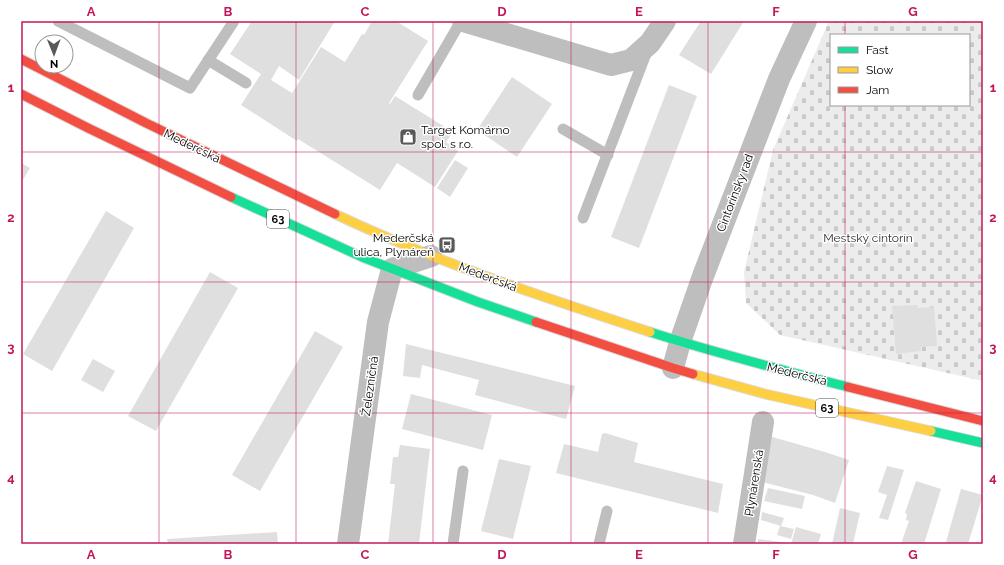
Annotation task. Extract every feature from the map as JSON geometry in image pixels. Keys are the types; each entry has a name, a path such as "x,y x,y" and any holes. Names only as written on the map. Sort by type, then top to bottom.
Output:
{"main road":[{"name":"Mederčská","path":"21,58 152,126 254,176 372,232 431,256 536,295 680,342 773,368 983,421"},
{"name":"63","path":"21,94 226,196 362,257 478,302 673,368 764,394 983,443"}],"street":[{"path":"462,21 611,65 631,60 650,43 665,21"},
{"name":"Cintorínsky rad","path":"673,368 680,342 703,276 776,86 806,21"},
{"path":"392,269 431,256"},
{"name":"Železničná","path":"348,544 378,322 392,269"},
{"name":"Plynárenská","path":"744,544 763,422"}],"lane":[{"path":"58,21 190,88 234,21"},
{"path":"418,95 462,21"},
{"path":"583,218 650,43"},
{"path":"208,60 246,83"},
{"path":"563,129 608,155"},
{"path":"453,544 463,471"},
{"path":"599,544 607,511"}],"green space":[{"name":"Mestský cintorín","path":"829,21 983,21 983,381 780,335 746,303 744,272 773,150"}],"building":[{"path":"252,21 335,21 299,80 279,66 271,80 292,93 321,47 345,62 362,34 364,35 372,21 396,21 428,41 389,103 390,104 395,96 453,132 446,142 458,151 435,187 397,163 380,190 298,139 297,141 241,105 261,74 230,54"},
{"path":"701,21 744,21 711,74 679,55"},
{"path":"512,77 552,104 517,157 477,130"},
{"path":"669,85 697,96 639,248 611,237"},
{"path":"455,160 468,168 450,197 437,188"},
{"path":"21,163 30,168 21,183"},
{"path":"106,211 134,228 52,371 23,354"},
{"path":"210,272 238,288 156,431 128,416"},
{"path":"917,305 918,308 934,307 937,346 921,347 921,351 896,354 892,306"},
{"path":"315,331 343,347 260,491 232,475"},
{"path":"406,344 575,386 566,419 475,395 479,380 422,365 420,378 403,376"},
{"path":"93,359 115,371 103,392 81,380"},
{"path":"411,394 492,415 483,450 402,429"},
{"path":"605,433 638,443 634,462 723,484 718,513 556,473 564,444 598,452 602,434"},
{"path":"769,436 849,460 835,503 813,495 762,482"},
{"path":"400,445 430,449 419,544 388,544 395,484 390,484 393,457 398,457"},
{"path":"499,459 531,466 513,539 481,531"},
{"path":"887,466 904,470 888,520 879,518 887,495 878,492"},
{"path":"916,481 941,489 924,544 901,544 909,521 906,520 907,514 905,513"},
{"path":"768,488 805,496 802,509 764,501"},
{"path":"961,489 983,495 968,544 952,544 946,542"},
{"path":"840,508 860,513 853,544 832,544"},
{"path":"762,512 784,518 781,526 761,520"},
{"path":"780,526 794,529 791,539 777,535"},
{"path":"796,527 821,534 818,544 791,544"},
{"path":"277,532 278,544 168,544 167,539"},
{"path":"758,539 789,543 789,544 758,544"}],"traffic: fast":[{"path":"231,197 362,257 478,302 536,322"},
{"path":"650,332 773,368 848,387"},
{"path":"931,431 983,443"}],"traffic: slow":[{"path":"335,214 412,248 490,278 650,332"},
{"path":"693,374 765,394 931,431"}],"traffic: jam":[{"path":"21,59 146,123 335,214"},
{"path":"21,94 231,197"},
{"path":"536,322 693,374"},
{"path":"848,387 983,421"}],"place":[{"name":"Target Komárno spol. s r.o.","path":"408,137"},
{"name":"Mederčská ulica, Plynáreň","path":"447,245"}]}
